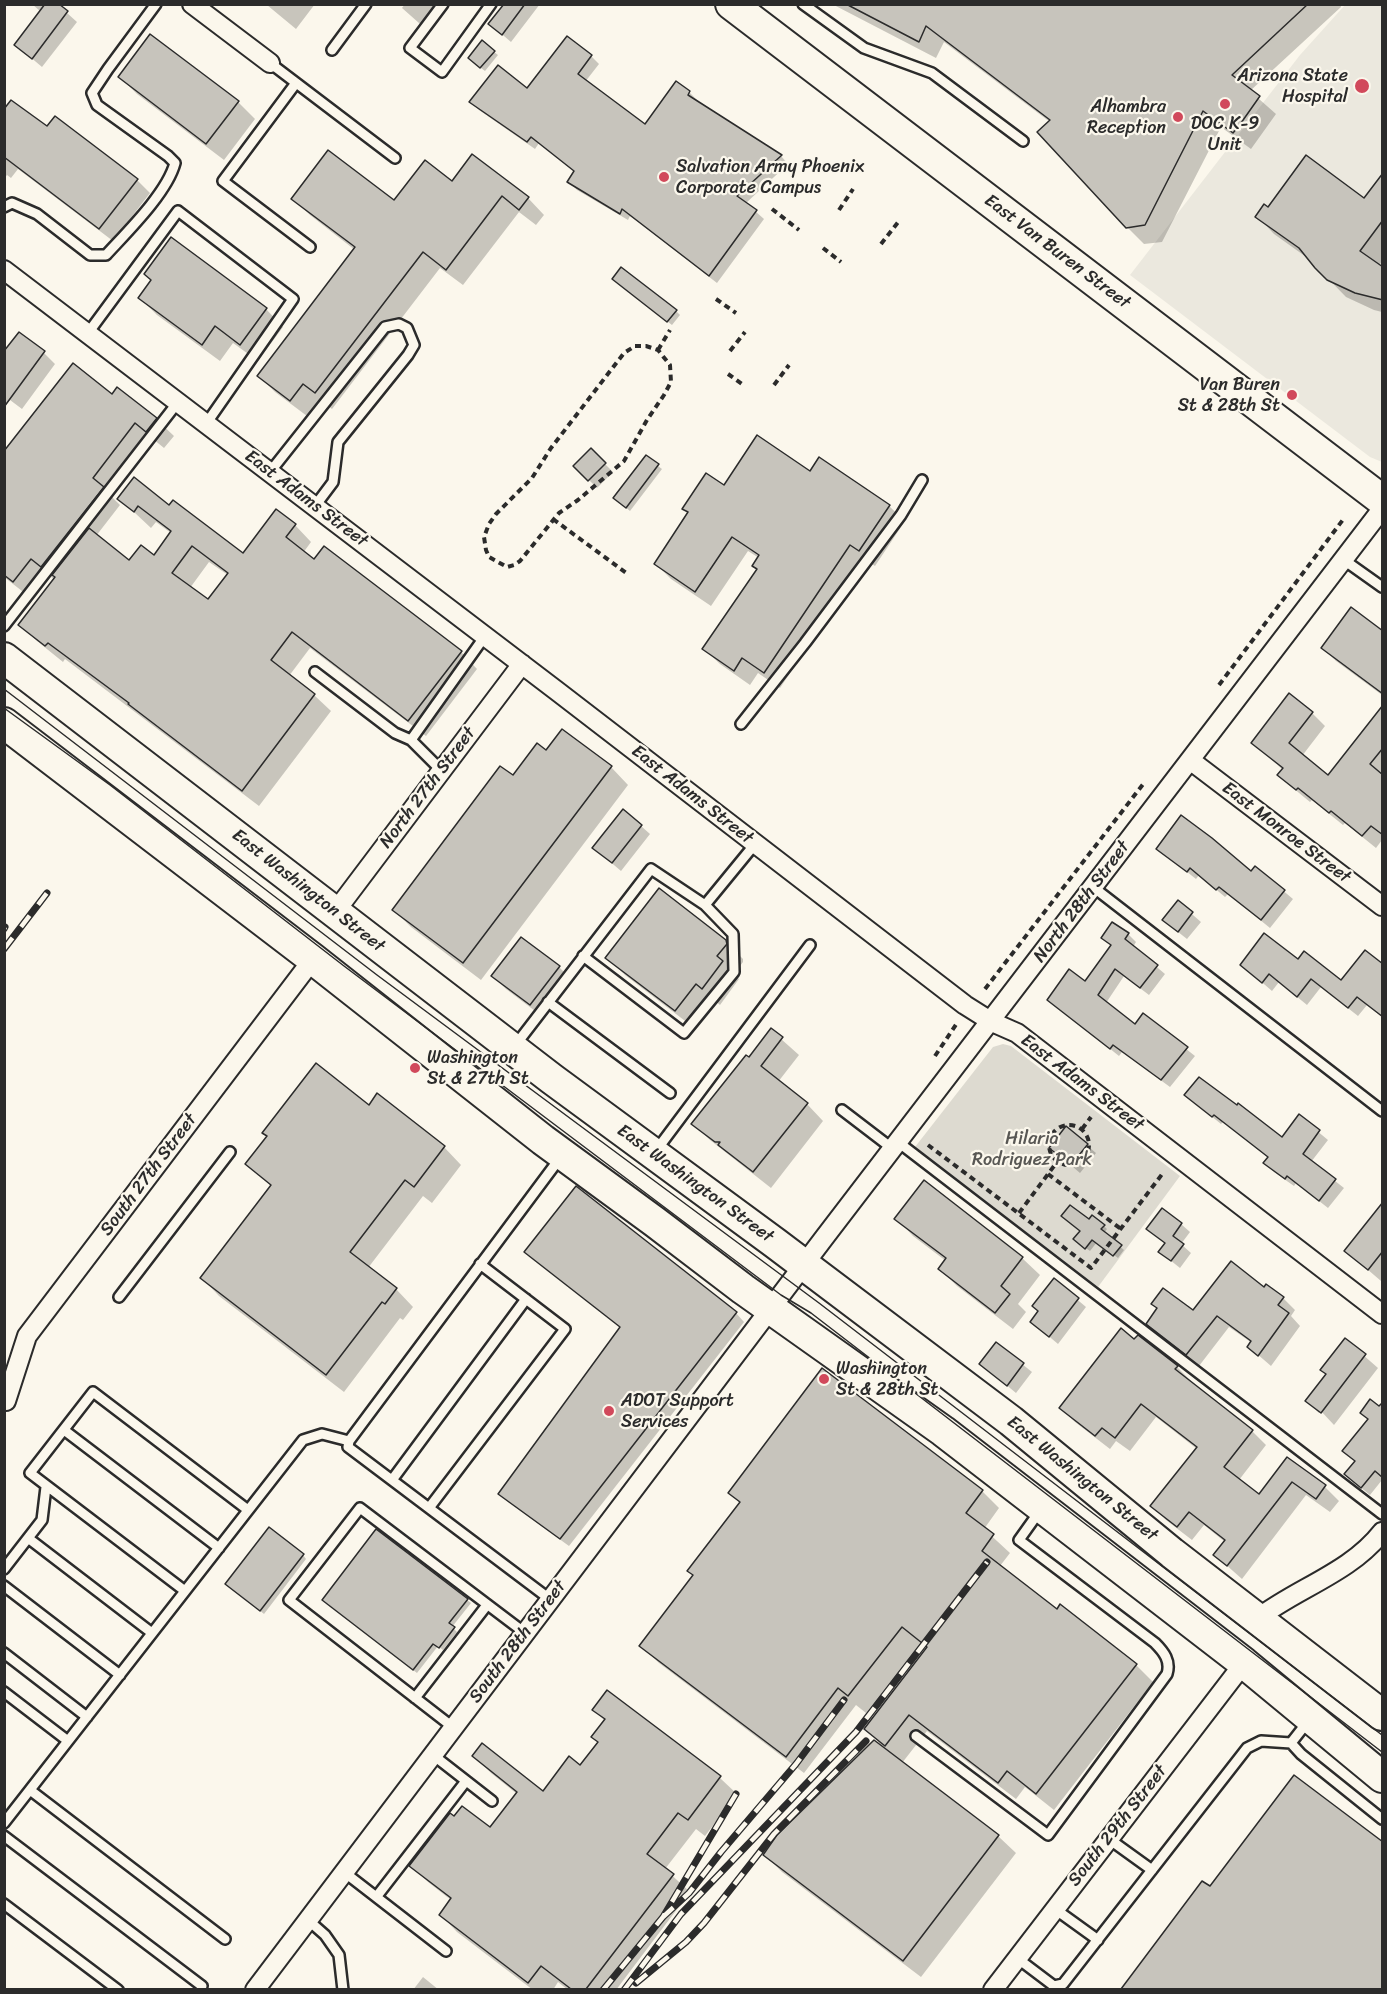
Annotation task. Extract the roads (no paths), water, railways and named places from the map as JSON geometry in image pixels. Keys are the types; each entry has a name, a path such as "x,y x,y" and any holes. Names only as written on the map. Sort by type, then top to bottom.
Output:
{"main road":[{"name":"East Van Buren Street","path":"731,4 1383,500"},
{"name":"East Washington Street","path":"4,658 513,1049 1011,1421 1172,1553 1383,1715"},
{"path":"4,723 55,760 563,1154 776,1302 1244,1663 1383,1777"}],"street":[{"path":"192,4 270,63"},
{"name":"East Adams Street","path":"4,270 965,1005 992,1022 1017,1033 1383,1314"},
{"name":"North 28th Street","path":"776,1302 1383,510"},
{"name":"North 27th Street","path":"334,912 522,664"},
{"name":"East Monroe Street","path":"1190,760 1383,906"},
{"name":"South 27th Street","path":"5,1402 27,1336 313,959"},
{"name":"South 28th Street","path":"255,1989 776,1302"},
{"path":"1257,1619 1281,1602 1339,1570 1374,1543 1383,1532"},
{"name":"South 29th Street","path":"993,1989 1244,1663"}],"lane":[{"path":"4,207 12,204 37,214 90,255 106,255 172,176 175,163 97,105 92,93 156,4"},
{"path":"332,50 366,4"},
{"path":"443,4 410,48 442,72 487,6"},
{"path":"803,4 864,48 932,73 1023,141"},
{"path":"270,63 395,159"},
{"path":"296,83 223,181 310,247"},
{"path":"88,333 178,211 293,299 206,423"},
{"path":"270,472 385,327 399,324 407,328 414,345 338,442 333,482 315,506"},
{"path":"4,626 178,402"},
{"path":"741,724 894,524 922,480"},
{"path":"1344,560 1383,587"},
{"path":"411,740 485,636"},
{"path":"315,672 395,733 411,740 441,770"},
{"path":"705,906 755,844"},
{"path":"513,1049 583,956 651,869 705,906 733,934 735,972 684,1033 583,956"},
{"path":"1093,887 1383,1111"},
{"path":"654,1154 810,945"},
{"path":"548,1002 670,1093"},
{"path":"842,1110 896,1145 1383,1514"},
{"path":"119,1297 230,1152"},
{"path":"550,1600 348,1447 349,1441 563,1154"},
{"path":"429,1508 565,1329 480,1264"},
{"path":"392,1480 525,1299"},
{"path":"185,1591 30,1473 93,1392 248,1510"},
{"path":"64,1430 219,1548"},
{"path":"4,1823 303,1440 322,1434 349,1441"},
{"path":"4,1569 42,1520 46,1487"},
{"path":"454,1728 289,1600 360,1508 525,1633"},
{"path":"916,1736 1047,1835 1167,1674 1166,1657 1155,1643 1019,1540 1042,1508"},
{"path":"28,1538 152,1633"},
{"path":"4,1586 120,1675"},
{"path":"415,1698 488,1605"},
{"path":"4,1653 87,1717"},
{"path":"4,1692 68,1741"},
{"path":"1291,1743 1311,1718"},
{"path":"1017,1958 1053,1988 1063,1984 1247,1748 1261,1742 1291,1743 1383,1819"},
{"path":"433,1755 492,1801"},
{"path":"377,1896 465,1781"},
{"path":"30,1790 225,1939"},
{"path":"4,1836 202,1986"},
{"path":"1109,1839 1152,1870"},
{"path":"344,1872 446,1951"},
{"path":"4,1905 118,1989"},
{"path":"1055,1909 1098,1940"},
{"path":"308,1920 325,1935 339,1955 342,1989"}],"tram line":[{"path":"4,689 377,975 819,1303 1382,1735"},
{"path":"4,708 110,785 344,966 781,1295 811,1313 1382,1752"}],"railway":[{"path":"4,949 47,893"},
{"path":"624,1990 681,1914 856,1732 987,1562"},
{"path":"663,1917 689,1893 796,1764 844,1700"},
{"path":"636,1983 686,1942 704,1923 774,1834 866,1741"},
{"path":"603,1990 663,1917 736,1794"}],"place":[{"name":"Arizona State Hospital","path":"1362,86"},
{"name":"DOC K-9 Unit","path":"1225,104"},
{"name":"Alhambra Reception","path":"1178,117"},
{"name":"Salvation Army Phoenix Corporate Campus","path":"664,177"},
{"name":"Van Buren St & 28th St","path":"1292,395"},
{"name":"Washington St & 27th St","path":"415,1068"},
{"name":"Washington St & 28th St","path":"824,1379"},
{"name":"ADOT Support Services","path":"609,1411"}],"park label":[{"name":"Hilaria Rodriguez Park","path":"1032,1149"}]}
